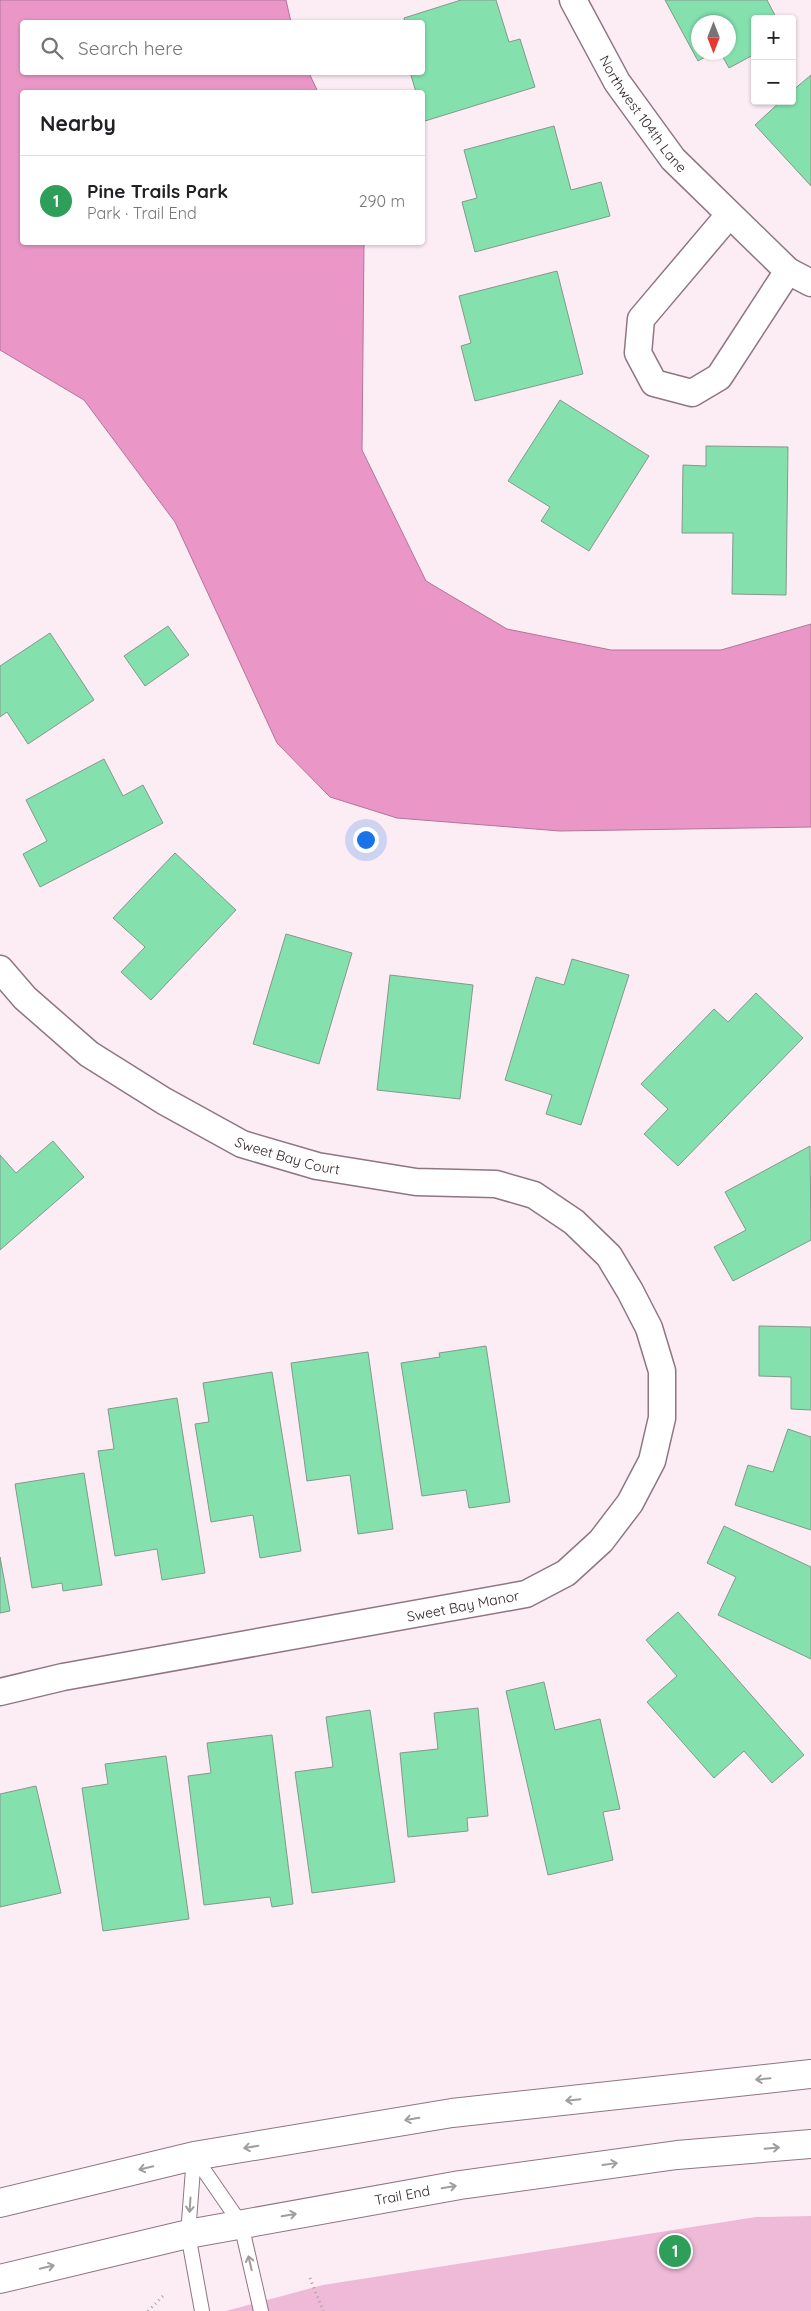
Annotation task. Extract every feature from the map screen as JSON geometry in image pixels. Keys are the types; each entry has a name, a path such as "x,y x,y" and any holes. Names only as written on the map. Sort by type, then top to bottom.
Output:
{"street":[{"name":"Northwest 104th Lane","path":"573,0 617,82 673,159 788,271 811,283"},
{"path":"729,215 641,319 638,353 654,383 692,393 719,377 788,271"},
{"name":"Sweet Bay Court","path":"0,969 25,998 89,1054 164,1101 242,1144 317,1166 416,1182 496,1184 534,1195 574,1222 609,1256"},
{"name":"Sweet Bay Manor","path":"0,1692 63,1677 526,1594 566,1573 601,1541 630,1504 652,1461 662,1418 662,1370 649,1328 609,1256"},
{"path":"0,2203 194,2156 452,2113 811,2074"},
{"name":"Trail End","path":"0,2280 188,2234 470,2183 677,2155 811,2144"}],"lane":[{"path":"194,2156 241,2224 261,2311"},
{"path":"194,2156 188,2234 202,2311"}],"path":[{"path":"310,2278 322,2311"},
{"path":"148,2311 164,2295"}],"shaded area":[{"path":"0,0 286,0 291,20 20,20 20,75 310,75 317,90 20,90 20,245 364,245 362,450 426,581 507,629 611,650 721,650 811,624 811,827 560,831 397,818 330,797 277,743 175,522 84,400 0,350"},
{"path":"811,2216 811,2311 226,2311 323,2285 756,2217"}],"building":[{"path":"461,0 496,0 509,42 520,39 535,87 425,121 425,90 415,90 411,75 425,75 425,20 404,20 404,18"},
{"path":"665,0 767,0 775,15 751,15 751,56 729,68 724,60 736,60 736,15 691,15 691,48"},
{"path":"811,75 811,186 755,125 777,105 796,105 796,88"},
{"path":"554,126 571,190 601,182 610,216 475,252 462,202 477,198 464,150"},
{"path":"557,271 583,374 475,401 461,346 471,343 459,296"},
{"path":"560,400 649,456 589,551 541,521 550,507 508,481"},
{"path":"706,446 788,447 786,595 732,594 733,533 682,533 683,465 706,466"},
{"path":"168,626 189,655 145,686 124,656"},
{"path":"50,633 94,700 28,744 7,712 0,717 0,666"},
{"path":"104,759 123,796 143,785 163,823 40,887 23,854 47,841 26,800"},
{"path":"175,853 236,910 151,1000 121,972 145,947 113,918"},
{"path":"286,934 352,953 319,1064 253,1044"},
{"path":"572,959 629,975 581,1125 546,1114 552,1095 505,1080 536,977 564,985"},
{"path":"390,975 473,985 460,1099 377,1090"},
{"path":"756,993 803,1038 678,1166 644,1134 668,1109 641,1084 714,1009 728,1022"},
{"path":"53,1141 84,1177 0,1250 0,1155 16,1173"},
{"path":"810,1146 811,1240 733,1281 714,1247 746,1230 725,1192"},
{"path":"759,1326 811,1327 811,1410 791,1409 791,1377 759,1376"},
{"path":"486,1346 510,1502 469,1508 466,1490 422,1496 401,1363 440,1357 439,1353"},
{"path":"368,1352 393,1529 358,1534 350,1475 307,1481 291,1363"},
{"path":"272,1372 301,1551 260,1558 253,1515 211,1522 195,1424 209,1422 203,1383"},
{"path":"177,1398 205,1573 162,1580 157,1549 115,1556 98,1451 114,1449 108,1409"},
{"path":"788,1429 811,1437 811,1530 735,1505 748,1465 773,1472"},
{"path":"84,1473 102,1585 63,1591 62,1583 32,1588 15,1484"},
{"path":"724,1526 811,1567 811,1659 718,1615 736,1577 707,1563"},
{"path":"0,1557 10,1611 0,1613"},
{"path":"678,1612 804,1755 772,1783 744,1751 714,1778 647,1702 677,1676 646,1640"},
{"path":"544,1682 555,1730 600,1719 620,1809 603,1812 613,1860 548,1875 506,1691"},
{"path":"478,1708 488,1816 467,1818 468,1831 408,1837 400,1753 438,1749 434,1713"},
{"path":"370,1710 395,1882 312,1893 295,1772 333,1767 326,1717"},
{"path":"272,1735 293,1904 272,1907 270,1897 204,1905 188,1776 211,1773 207,1743"},
{"path":"166,1756 189,1919 103,1931 82,1788 108,1784 105,1764"},
{"path":"36,1786 61,1893 0,1907 0,1794"}],"place":[{"name":"Pine Trails Park","path":"675,2251"}]}
